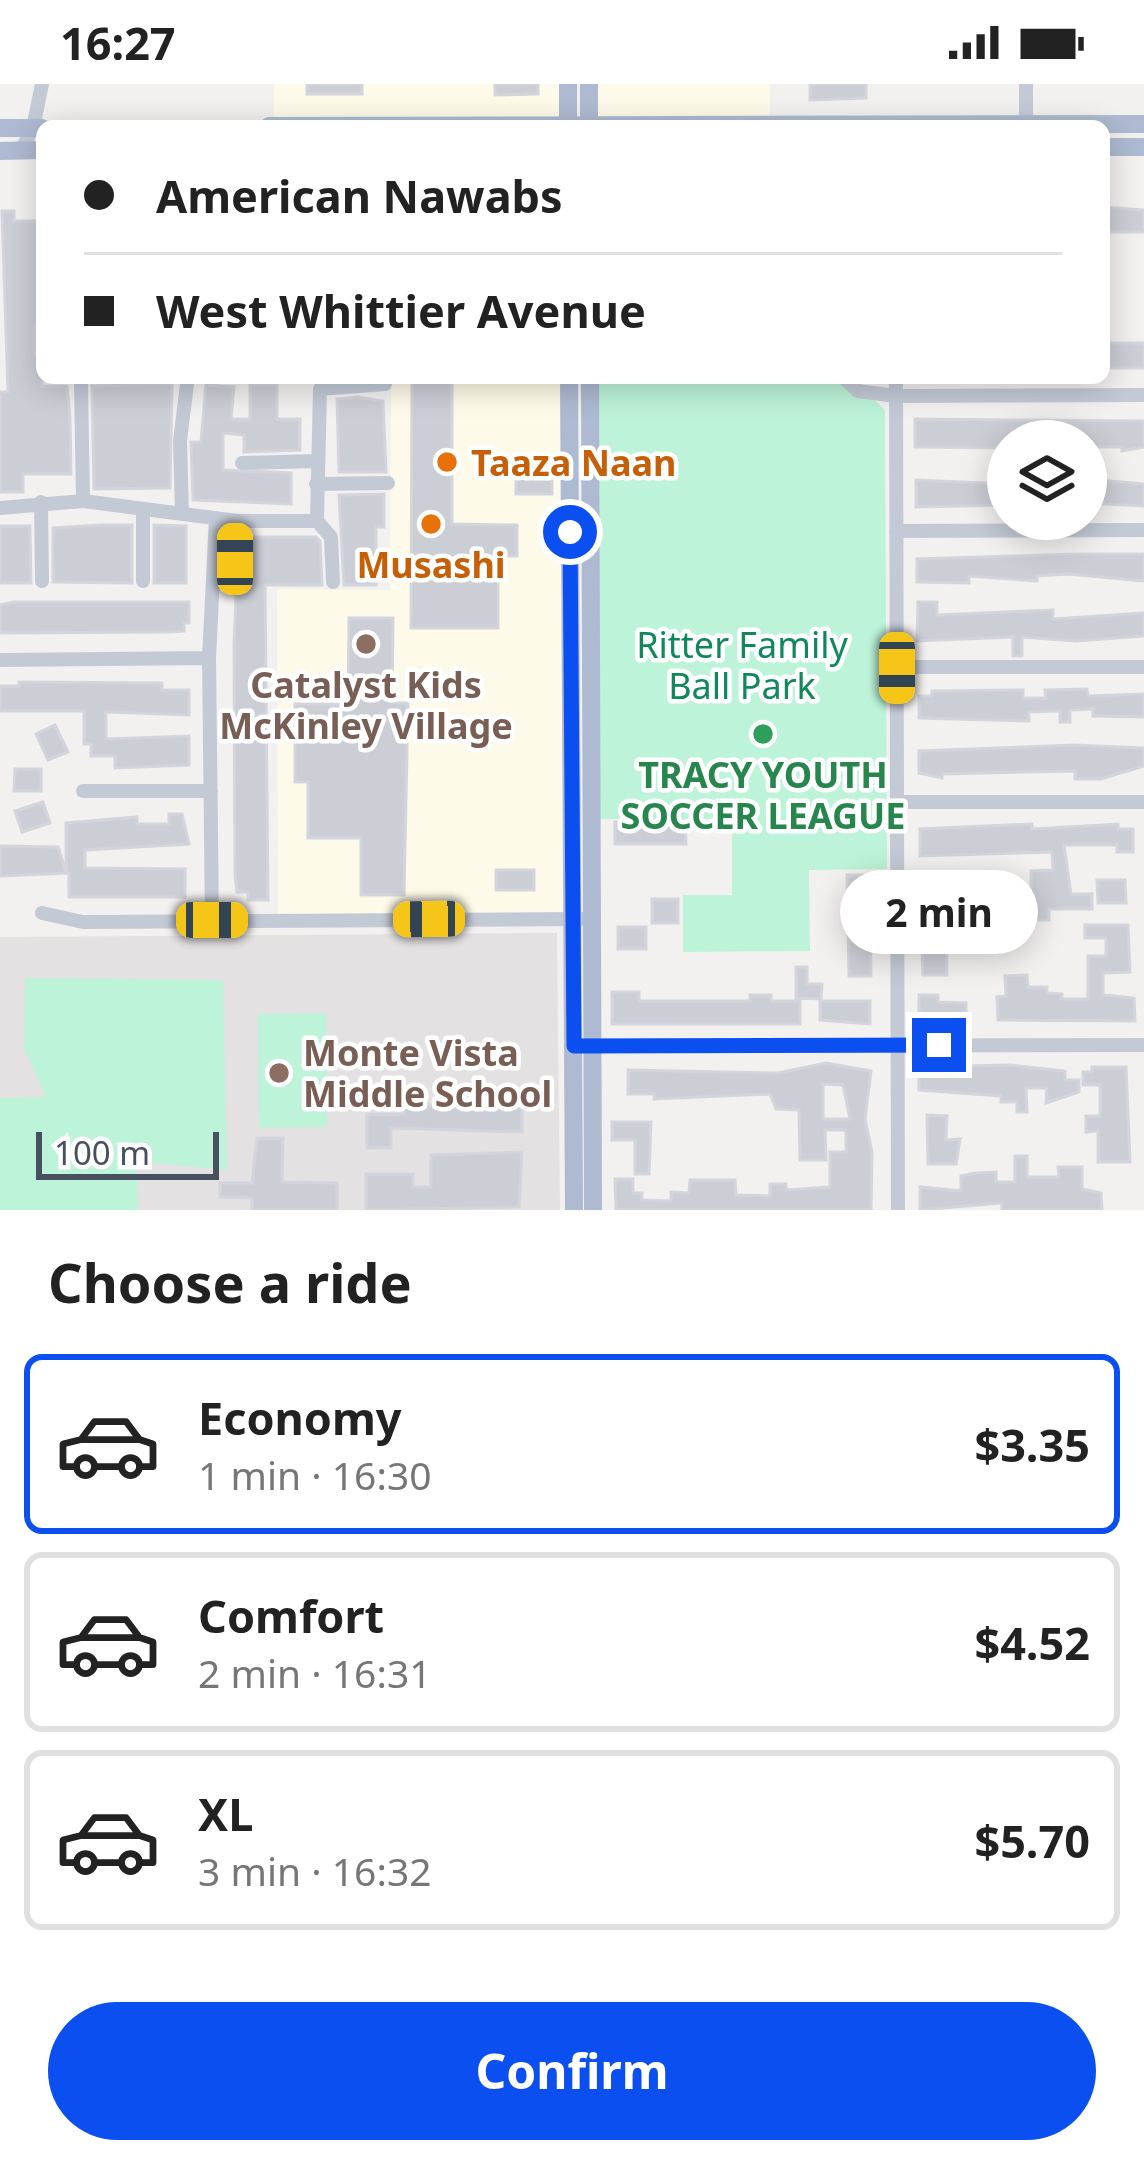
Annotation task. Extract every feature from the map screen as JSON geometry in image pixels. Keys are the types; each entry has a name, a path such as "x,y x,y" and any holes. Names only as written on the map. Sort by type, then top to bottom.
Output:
{"main road":[{"path":"568,84 568,120"},
{"path":"589,84 589,120"},
{"path":"1110,124 1144,124"},
{"path":"0,128 36,128"},
{"path":"1110,147 1144,147"},
{"path":"0,151 36,150"},
{"path":"569,384 583,1046 593,1210"},
{"path":"582,919 590,384"},
{"path":"574,1210 583,1046"}],"street":[{"path":"38,120 42,84"},
{"path":"1026,84 1026,120"},
{"path":"21,151 36,129"},
{"path":"81,384 83,501"},
{"path":"182,513 180,441 187,384"},
{"path":"333,582 332,537 317,521 320,389 385,384"},
{"path":"851,384 896,396 1144,395"},
{"path":"896,384 898,1210"},
{"path":"242,463 317,461"},
{"path":"316,484 388,483"},
{"path":"0,508 83,501 237,521 317,521"},
{"path":"41,502 42,581"},
{"path":"143,512 143,581"},
{"path":"212,920 209,658 217,518"},
{"path":"235,584 237,521"},
{"path":"896,531 1144,530"},
{"path":"0,660 209,658"},
{"path":"897,668 1144,667"},
{"path":"82,790 211,791"},
{"path":"896,802 1144,802"},
{"path":"42,913 82,922 582,919"},
{"path":"583,1046 1144,1045"}],"shaded area":[{"path":"274,84 564,84 564,120 274,120"},
{"path":"594,84 770,84 770,120 593,118"},
{"path":"391,384 561,384 565,915 278,916 277,589 390,590"},
{"name":"Monte Vista Middle School","path":"557,933 560,1210 0,1210 0,937"}],"green space":[{"name":"Ritter Family Ball Park","path":"597,384 857,384 885,410 887,869 809,870 810,951 683,952 683,895 732,895 732,819 599,819"},
{"path":"25,978 223,980 227,1170 124,1160 137,1172 138,1210 0,1210 0,1098 46,1097 24,1048"},
{"path":"326,1013 327,1127 259,1128 258,1014"}],"building":[{"path":"307,84 362,84 362,94 307,94"},
{"path":"495,84 538,84 538,94 495,95"},
{"path":"810,84 866,84 866,98 810,100"},
{"path":"1110,207 1144,210 1144,232 1110,232"},
{"path":"2,211 14,211 14,221 36,221 36,384 67,386 71,474 23,474 23,492 0,492 0,392 8,392"},
{"path":"1110,343 1144,343 1144,368 1110,368"},
{"path":"172,384 170,488 94,489 92,386"},
{"path":"412,384 452,384 452,524 517,525 517,556 498,556 498,628 411,628"},
{"path":"206,385 234,387 231,419 250,419 250,385 277,385 277,419 300,419 300,450 244,452 244,435 223,433 223,470 291,473 291,504 193,500 191,442 201,442"},
{"path":"337,399 383,401 386,472 339,472"},
{"path":"915,419 1030,420 987,420 987,448 915,447"},
{"path":"1107,421 1144,421 1144,447 1122,451 1122,447 1107,447"},
{"path":"516,459 552,459 552,494 516,494"},
{"path":"916,480 987,483 987,505 916,507"},
{"path":"1107,481 1144,484 1144,506 1107,504"},
{"path":"384,494 384,527 376,527 376,585 344,585 339,495"},
{"path":"132,525 132,583 53,582 53,528"},
{"path":"154,525 186,526 186,583 154,583"},
{"path":"0,526 30,526 31,583 0,583"},
{"path":"248,537 316,537 320,541 322,585 265,585 268,900 248,900 248,892 237,892 235,875 234,645 236,595 246,584"},
{"path":"1144,554 1144,581 1068,574 1037,576 1037,581 969,576 969,583 917,582 917,559"},
{"path":"189,602 189,623 184,623 184,631 166,632 0,633 0,605"},
{"path":"918,602 937,602 937,615 1053,610 1053,619 1144,613 1144,636 1076,641 1022,637 1022,656 1013,656 1013,637 917,641"},
{"path":"349,618 393,618 392,703 408,703 404,895 361,895 361,838 308,838 308,782 295,782 295,704 348,704"},
{"path":"19,682 162,683 162,690 189,690 189,715 106,712 106,739 189,736 189,765 115,768 115,756 91,756 91,744 84,744 84,711 0,711 0,686 19,686"},
{"path":"1087,689 1088,696 1144,694 1144,717 1093,716 1093,709 1070,710 1070,722 1060,722 1060,711 1029,712 1029,721 919,718 919,696 932,696 932,691 1023,690 1023,698 1046,698 1045,690"},
{"path":"55,725 68,752 48,760 36,734"},
{"path":"1074,745 1144,748 1144,766 1101,779 1075,779 1075,771 942,774 942,778 919,773 919,751"},
{"path":"15,769 41,769 41,791 14,791"},
{"path":"43,802 50,823 22,832 15,811"},
{"path":"169,814 182,814 189,844 85,850 85,868 185,869 185,897 69,897 69,873 0,876 0,846 58,847 66,872 66,823 137,817 137,824 169,824"},
{"path":"685,821 686,844 615,844 615,822"},
{"path":"1032,824 1032,829 1118,824 1118,829 1133,829 1133,852 1117,852 1117,845 1064,845 1071,894 1092,894 1092,909 1049,909 1049,920 1031,920 1031,871 1053,870 1052,852 920,856 920,829"},
{"path":"496,870 534,870 534,890 496,890"},
{"path":"847,875 870,875 871,976 849,976"},
{"path":"1097,880 1125,880 1126,903 1098,903"},
{"path":"652,899 678,899 678,923 652,923"},
{"path":"1085,925 1128,925 1130,972 1103,973 1103,995 1134,998 1135,1021 998,1020 997,997 1006,996 1005,976 1027,975 1028,987 1047,987 1047,993 1062,994 1062,999 1088,999 1088,956 1106,956 1106,938 1085,938"},
{"path":"618,927 646,927 646,949 618,949"},
{"path":"921,928 946,928 947,975 923,975"},
{"path":"796,967 807,967 807,984 822,984 821,999 796,998"},
{"path":"612,992 639,992 639,1001 750,1001 750,995 771,995 771,1001 800,1001 800,1024 612,1024"},
{"path":"919,995 938,995 938,1002 966,1003 966,1019 919,1023"},
{"path":"820,1001 870,1001 870,1024 820,1020"},
{"path":"826,1063 871,1071 865,1119 872,1152 871,1210 616,1210 615,1179 633,1179 633,1193 642,1193 642,1200 671,1201 671,1192 689,1193 690,1180 735,1180 736,1195 770,1196 770,1184 786,1184 786,1190 830,1187 830,1152 846,1152 846,1130 825,1130 826,1160 800,1160 799,1110 776,1109 770,1094 654,1099 654,1094 628,1094 628,1070 778,1073","holes":["823,1084 843,1085 850,1119 823,1119"]},
{"path":"1010,1065 1065,1071 1065,1080 1079,1080 1079,1092 1046,1103 1047,1088 1026,1088 1027,1112 1017,1112 1017,1102 1001,1102 1001,1096 919,1090 919,1067"},
{"path":"1092,1067 1126,1067 1130,1162 1098,1162 1098,1131 1086,1132 1086,1116 1100,1116 1100,1085 1083,1085 1083,1072 1092,1072"},
{"path":"404,1104 522,1108 522,1132 391,1128 391,1148 367,1148 367,1114 404,1114"},
{"path":"927,1115 947,1116 946,1140 960,1139 956,1164 928,1164"},
{"path":"612,1122 651,1122 649,1174 635,1174 635,1140 612,1140"},
{"path":"257,1138 283,1138 282,1182 337,1183 337,1210 252,1210 252,1198 220,1197 220,1183 252,1183"},
{"path":"522,1152 519,1207 366,1210 366,1174 413,1174 413,1187 431,1187 431,1155"},
{"path":"1015,1156 1027,1156 1027,1177 1059,1177 1058,1167 1082,1167 1082,1189 1101,1193 1102,1210 1002,1210 1002,1203 920,1210 920,1187 961,1191 961,1176 976,1173 996,1172 996,1182 1015,1182"}],"place":[{"name":"Taaza Naan","path":"447,462"},
{"name":"Musashi","path":"431,524"},
{"name":"Catalyst Kids McKinley Village","path":"366,644"},
{"name":"TRACY YOUTH SOCCER LEAGUE","path":"763,734"},
{"name":"Monte Vista Middle School","path":"279,1073"}],"route":[{"path":"570,532 574,1046 939,1045"}]}
